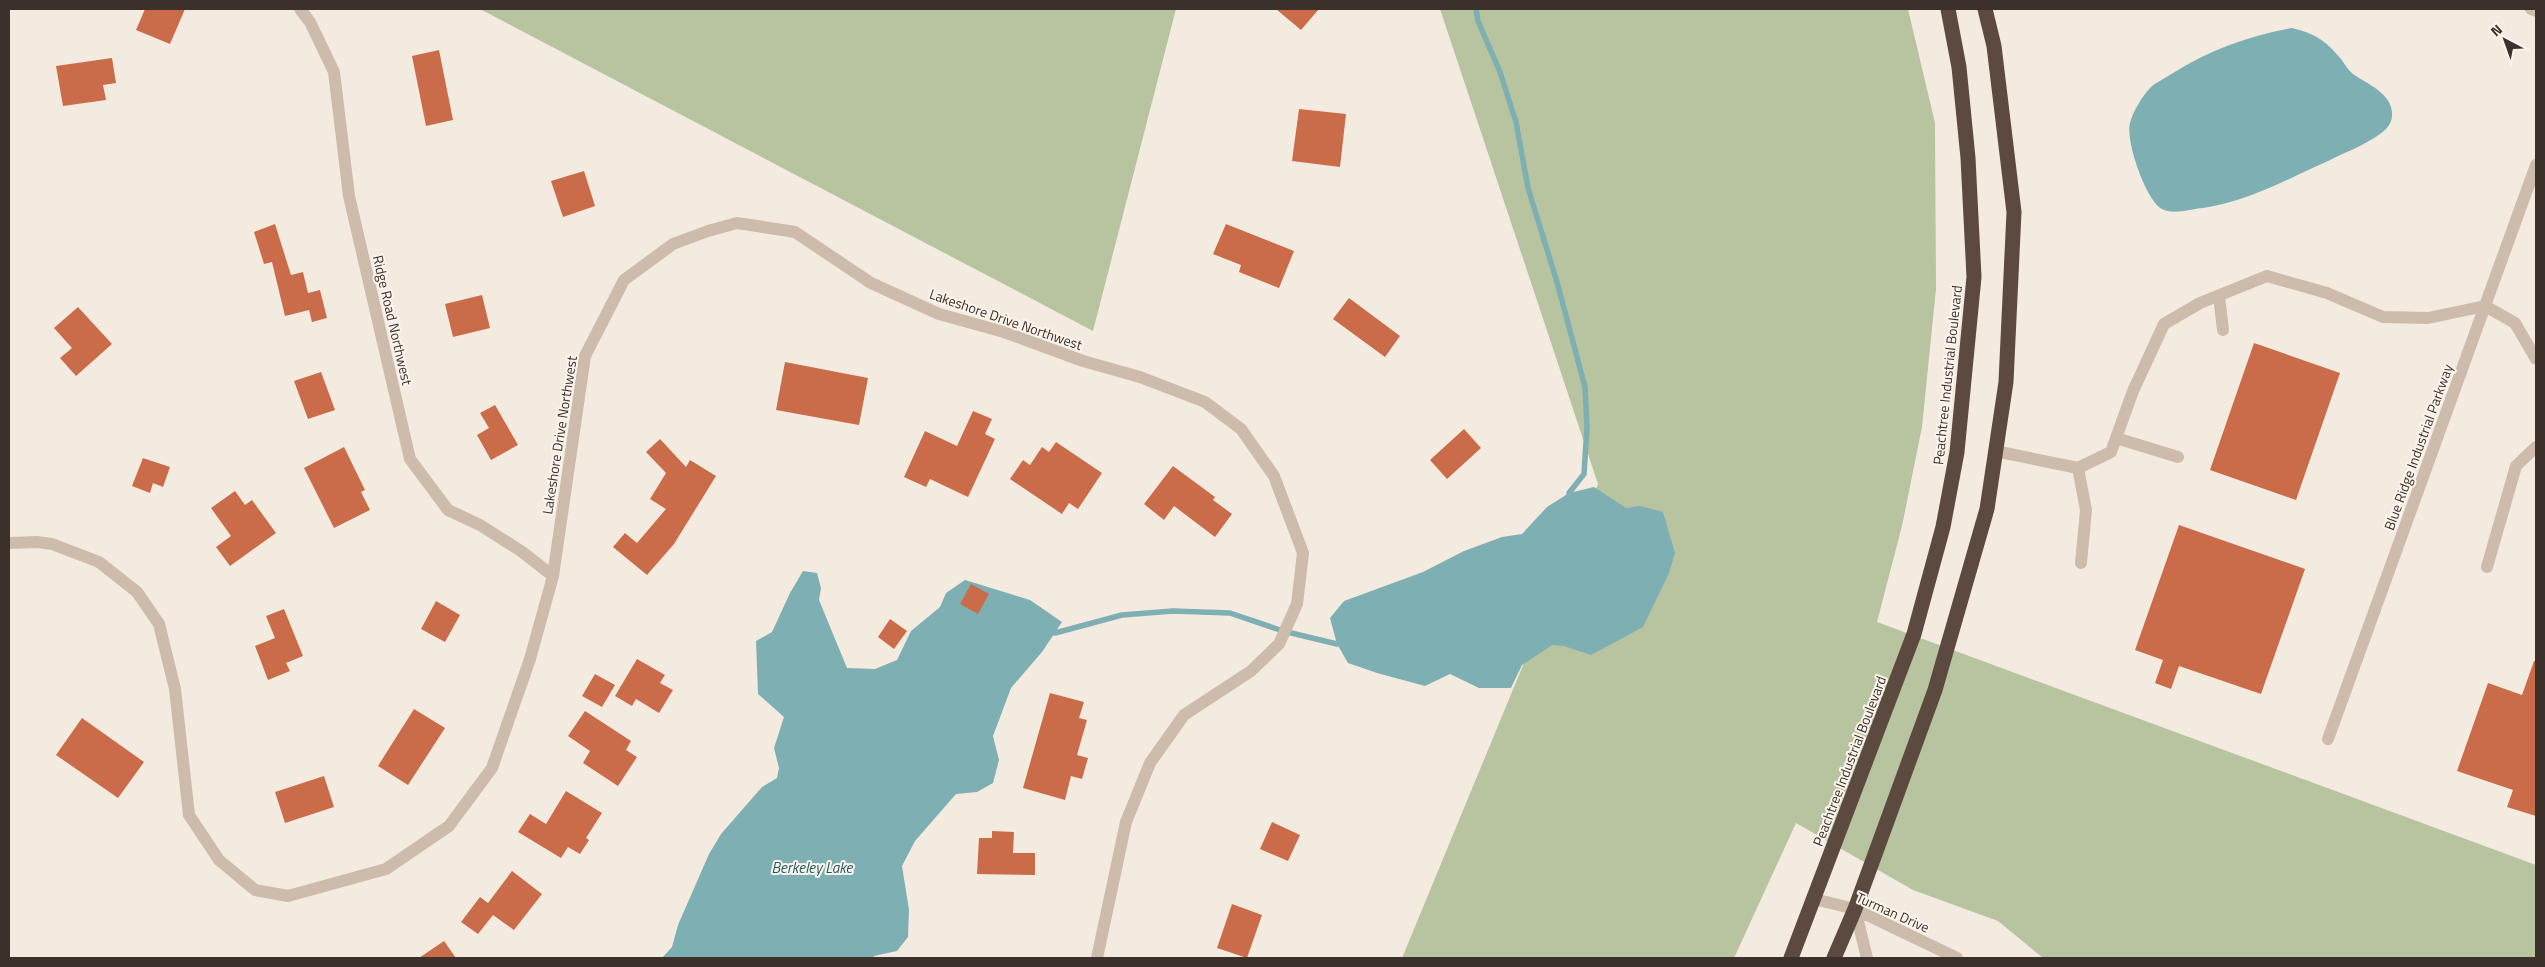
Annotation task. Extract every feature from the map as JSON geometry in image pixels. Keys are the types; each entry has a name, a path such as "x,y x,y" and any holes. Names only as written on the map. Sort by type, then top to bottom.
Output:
{"highway":[{"name":"Peachtree Industrial Boulevard","path":"1791,958 1914,634 1943,527 1957,452 1974,277 1968,158 1959,67 1948,9"},
{"path":"1834,958 1855,909 1935,690 1987,509 2006,382 2014,212 1994,46 1986,9"}],"street":[{"name":"Ridge Road Northwest","path":"300,9 310,22 334,72 349,196 410,459 448,510 480,524 522,551 553,576"},
{"path":"2531,9 2536,11"},
{"name":"Blue Ridge Industrial Parkway","path":"2328,739 2536,165"},
{"name":"Lakeshore Drive Northwest","path":"9,543 37,542 52,544 100,562 137,592 159,624 175,689 189,815 219,860 255,890 288,896 386,869 449,826 492,768 530,659 553,576 585,356 624,280 673,244 708,231 737,224 794,232 871,283 939,314 1004,332 1083,361 1140,377 1205,402 1241,428 1274,476 1303,553 1297,604 1279,644 1250,671 1184,715 1150,763 1126,822 1097,958"},
{"path":"1995,451 2078,468 2111,452 2133,391 2164,324 2219,296 2267,276 2327,293 2383,317 2428,318 2485,306 2515,322 2536,359"},
{"path":"2219,296 2224,330"},
{"path":"2116,438 2178,457"},
{"path":"2487,567 2516,466 2536,447"},
{"path":"2078,468 2086,510 2081,563"},
{"name":"Turman Drive","path":"1814,899 1855,909 1935,954 1957,958"},
{"path":"1855,909 1867,958"}],"green space":[{"path":"480,9 1176,9 1093,331"},
{"path":"1440,9 1908,9 1935,123 1936,289 1922,427 1902,526 1877,622 2536,865 2536,958 2043,958 1998,921 1913,890 1796,823 1734,958 1402,958 1598,484"}],"water":[{"path":"2292,28 2314,35 2325,42 2351,72 2384,96 2391,108 2392,119 2388,126 2380,134 2362,145 2252,195 2203,208 2177,212 2162,209 2150,195 2138,169 2129,131 2131,118 2144,96 2158,82 2201,57 2260,35"},
{"path":"1594,487 1626,508 1640,506 1663,512 1675,553 1669,573 1643,627 1591,655 1564,646 1552,645 1522,665 1511,688 1479,688 1450,674 1425,686 1348,663 1337,644 1330,618 1344,601 1423,572 1464,551 1502,537 1522,534 1547,507 1569,493"},
{"name":"Berkeley Lake","path":"803,571 817,573 821,588 819,600 847,668 875,669 897,660 911,631 940,607 946,593 965,580 1030,600 1062,622 1042,652 1011,688 993,736 999,760 993,783 977,792 956,794 915,841 902,866 909,910 908,937 897,951 874,956 873,958 662,958 672,947 678,925 709,854 721,834 762,787 777,778 779,768 774,748 784,717 758,694 756,641 772,632 790,593"}],"building":[{"path":"145,9 185,9 170,44 136,30"},
{"path":"1276,9 1319,9 1301,30"},
{"path":"439,50 453,120 426,126 412,56"},
{"path":"112,58 116,83 103,85 106,100 63,106 56,66"},
{"path":"1299,109 1346,114 1340,167 1292,161"},
{"path":"584,171 595,206 563,217 551,181"},
{"path":"275,224 291,275 303,272 308,293 320,290 327,318 312,322 309,310 285,316 272,262 264,264 254,232"},
{"path":"1226,224 1294,251 1279,288 1239,272 1241,265 1213,254"},
{"path":"482,295 490,328 453,337 445,304"},
{"path":"1349,298 1400,336 1385,357 1333,319"},
{"path":"78,307 112,344 76,376 60,358 72,348 54,328"},
{"path":"2254,343 2340,373 2296,500 2210,470"},
{"path":"785,362 868,378 859,425 776,410"},
{"path":"321,372 335,410 308,419 294,381"},
{"path":"495,405 518,445 491,460 477,435 489,428 480,413"},
{"path":"973,411 992,419 985,434 995,439 968,497 930,479 926,487 904,477 925,431 957,446"},
{"path":"1464,429 1481,448 1447,479 1430,460"},
{"path":"660,439 686,467 690,460 716,476 674,544 647,575 613,547 625,533 637,543 666,509 650,499 666,473 646,452"},
{"path":"1056,442 1102,473 1078,509 1069,503 1062,514 1010,479 1023,460 1030,465 1042,447 1049,452"},
{"path":"344,447 365,490 361,492 370,510 334,528 304,468"},
{"path":"143,458 170,467 163,487 153,483 150,493 132,486"},
{"path":"1173,466 1215,497 1213,500 1232,514 1215,537 1174,506 1164,520 1144,504"},
{"path":"235,491 245,505 252,500 276,533 230,566 216,547 231,536 211,508"},
{"path":"2179,525 2305,569 2261,694 2179,666 2171,689 2155,683 2163,660 2135,650"},
{"path":"971,584 989,594 978,614 960,604"},
{"path":"436,601 460,615 445,642 421,629"},
{"path":"284,609 303,656 286,663 290,671 268,680 255,646 275,638 266,616"},
{"path":"890,619 907,631 894,649 878,637"},
{"path":"637,659 665,675 660,683 673,690 659,713 636,699 632,706 615,696"},
{"path":"2534,661 2536,661 2536,816 2507,807 2513,790 2457,771 2488,683 2522,695"},
{"path":"595,674 615,685 602,707 582,696"},
{"path":"1050,693 1084,702 1079,718 1087,720 1077,755 1088,758 1082,779 1071,776 1065,800 1023,788"},
{"path":"414,709 445,728 408,785 378,766"},
{"path":"585,711 631,741 626,750 637,757 618,786 583,763 590,751 568,736"},
{"path":"82,718 144,762 118,798 56,755"},
{"path":"324,776 334,807 285,823 275,792"},
{"path":"566,791 602,813 586,838 589,840 580,854 568,847 561,858 518,832 530,814 546,824"},
{"path":"1272,822 1300,835 1288,861 1260,849"},
{"path":"992,831 1014,832 1013,853 1035,853 1035,875 977,874 979,838 992,838"},
{"path":"512,871 542,894 514,930 493,915 478,934 461,922 480,897 488,903"},
{"path":"1232,904 1262,915 1247,958 1217,948"},
{"path":"444,941 456,958 419,958"}],"waterway":[{"path":"1476,9 1478,21 1500,72 1516,122 1528,188 1557,282 1585,387 1587,427 1584,474 1569,493"},
{"path":"1055,633 1122,615 1173,611 1230,613 1283,631 1337,644"}]}
